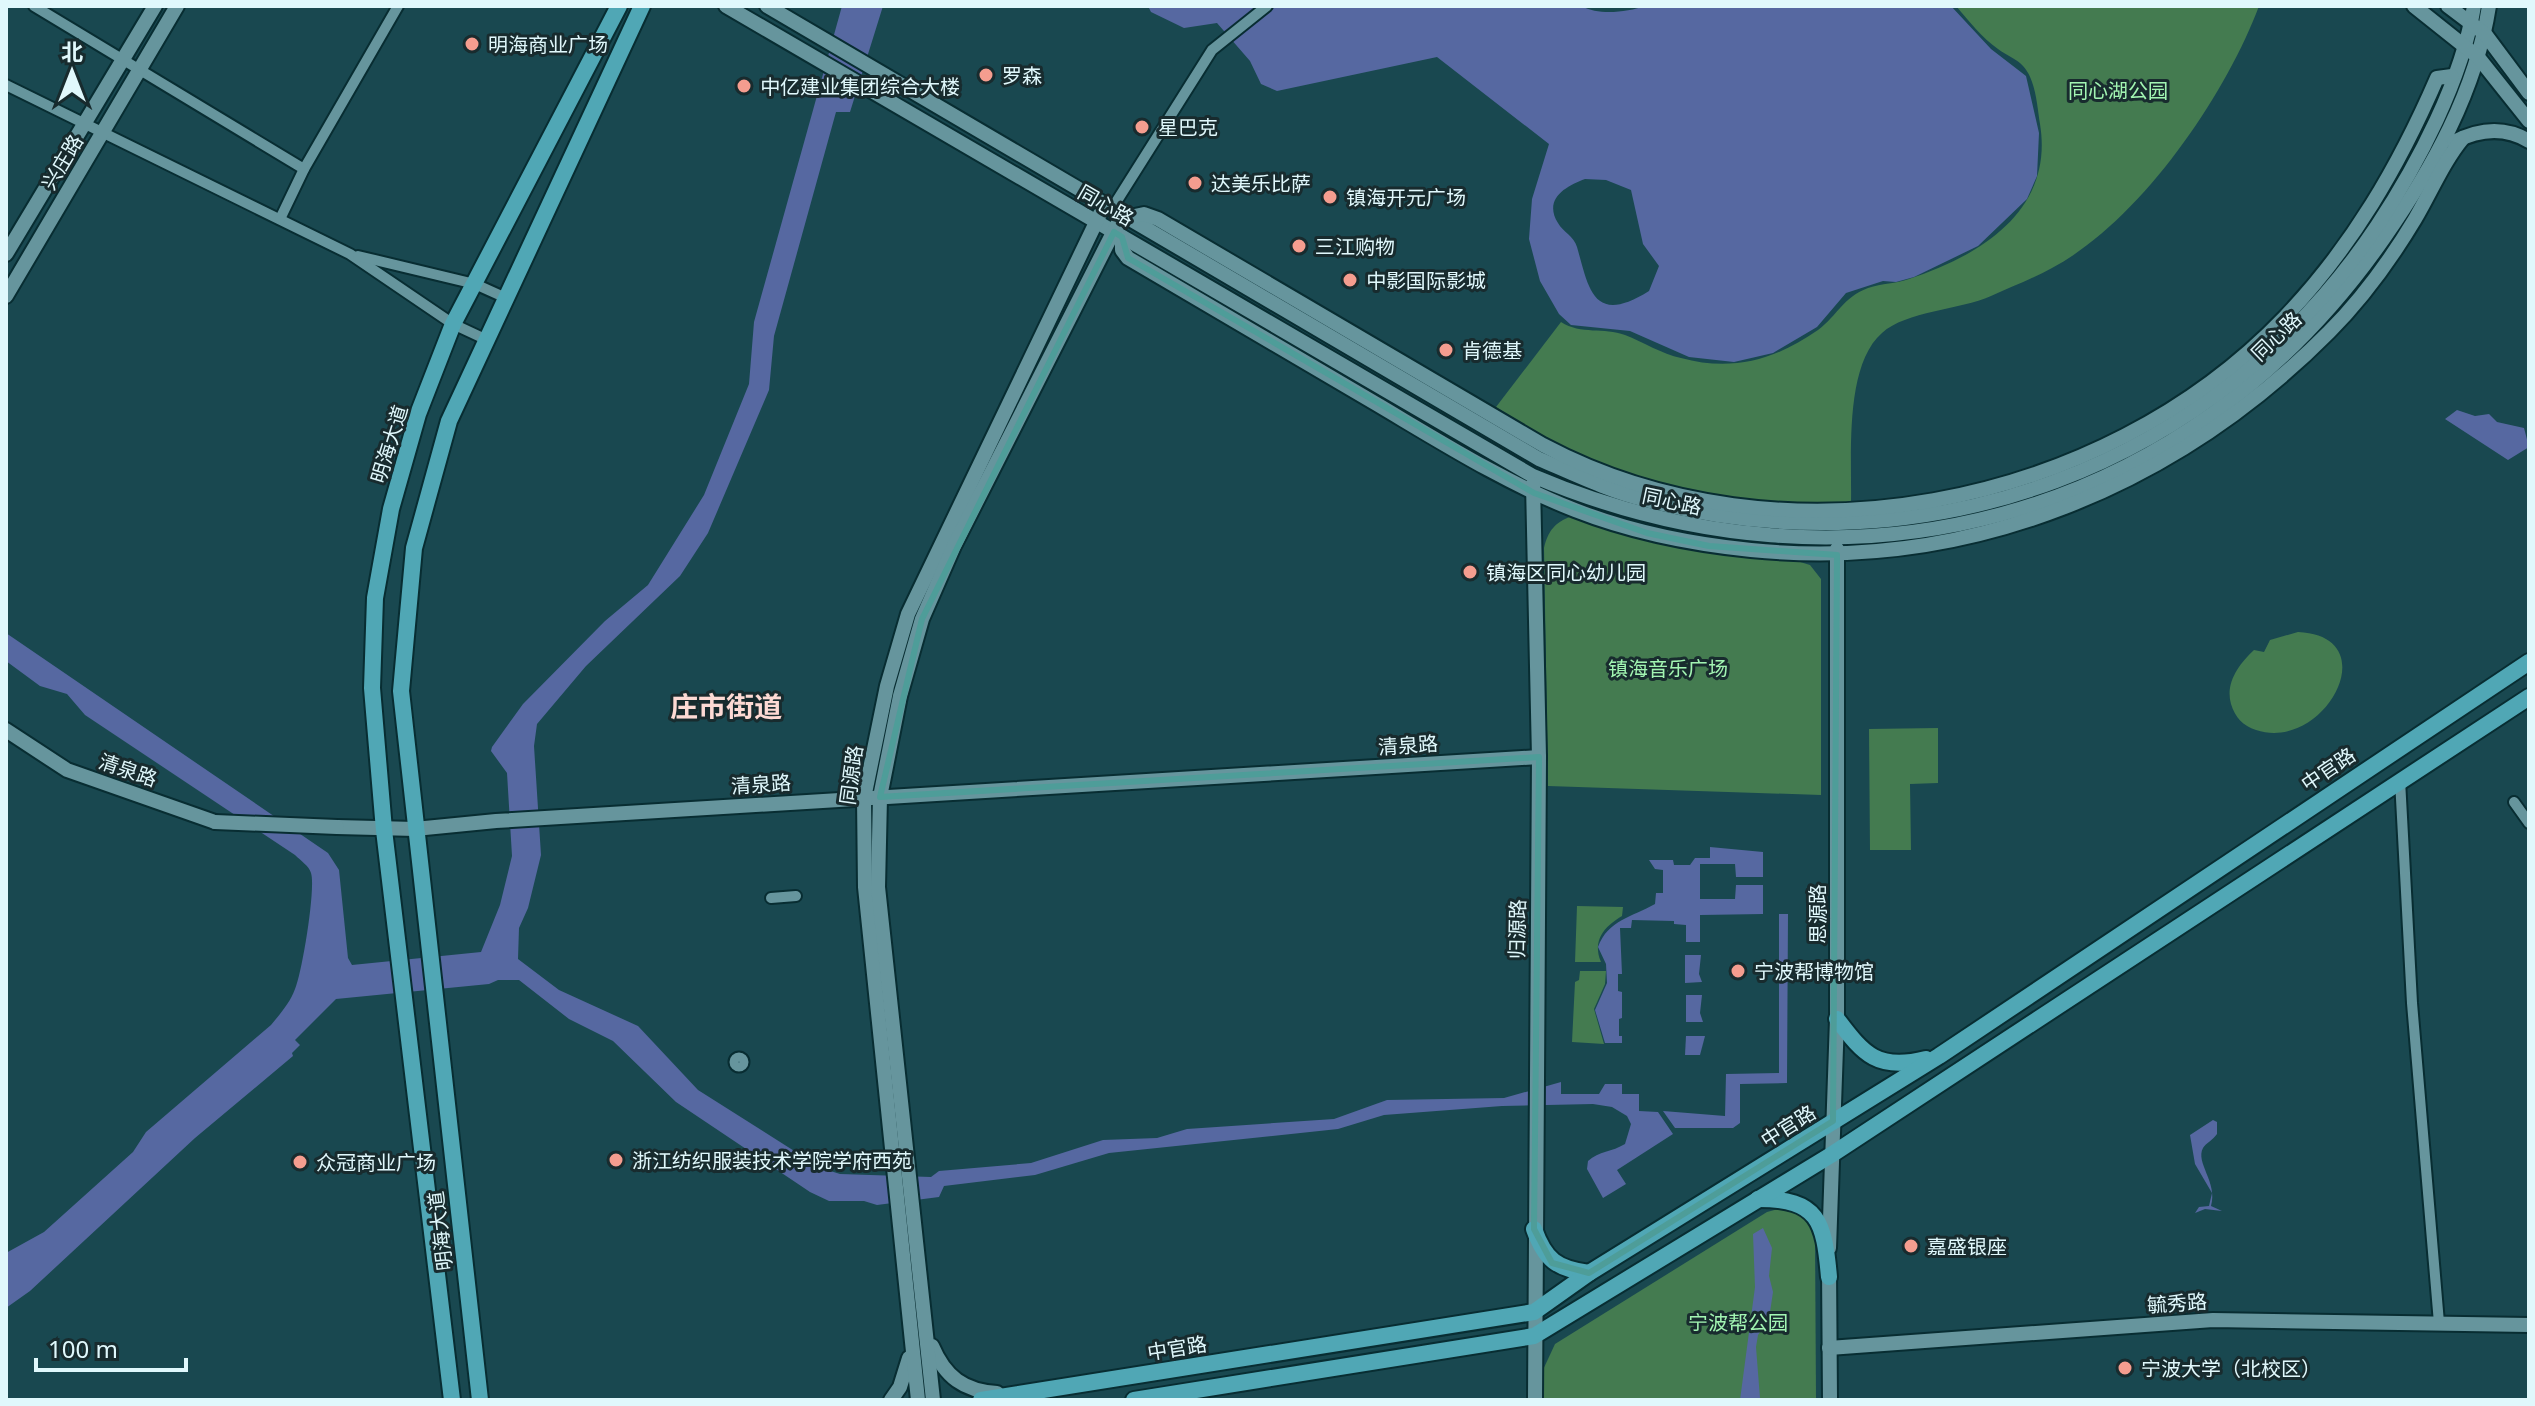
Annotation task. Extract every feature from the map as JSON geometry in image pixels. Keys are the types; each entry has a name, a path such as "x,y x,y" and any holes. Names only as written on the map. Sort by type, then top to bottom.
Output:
{"main road":[{"name":"明海大道","path":"452,1400 403,1013 384,830 372,688 375,598 394,495 418,414 453,324 619,6"},
{"path":"415,829 401,691 414,548 449,421 642,6"},
{"name":"中官路","path":"981,1400 1534,1312 1589,1273 1939,1056 2529,662"},
{"path":"1134,1400 1534,1336 1831,1155 2529,697"},
{"name":"明海大道","path":"415,829 480,1400"},
{"path":"1837,1019 1862,1053 1886,1063 1939,1056"},
{"path":"1757,1199 1793,1201 1815,1214 1826,1242 1829,1277"},
{"path":"1534,1229 1542,1251 1552,1263 1567,1270 1589,1273"}],"street":[{"path":"34,6 304,169"},
{"name":"兴庄路","path":"6,254 155,6"},
{"name":"兴庄路","path":"6,296 177,6"},
{"path":"280,219 304,169 398,6"},
{"name":"同心路","path":"726,6 1533,476 1621,511 1763,536 1837,531 1929,531 2015,511 2114,472 2207,419 2270,371 2329,312 2382,241 2433,160 2478,57 2489,6"},
{"name":"同心路","path":"767,6 1539,459 1604,487 1689,511 1837,531 1972,508 2015,496 2119,454 2207,403 2265,357 2318,304 2358,254 2414,169 2435,125 2471,23 2474,6"},
{"path":"1267,6 1212,50 1118,210 1158,219 1543,445 1584,465 1663,491 1735,505 1852,510 1915,504 1970,494 2087,454 2194,394 2284,319 2328,270 2376,201 2437,78 2452,76"},
{"path":"2414,6 2478,57 2529,121"},
{"path":"2448,6 2485,34 2529,93"},
{"path":"6,85 350,254 453,324 485,339"},
{"path":"2433,160 2449,144 2497,130 2529,141"},
{"path":"1118,235 1128,258 1534,493 1633,529 1709,546 1837,555 1954,541 2038,518 2075,505 2155,467 2221,425 2264,393 2339,322 2394,254 2463,138"},
{"name":"同源路","path":"872,798 922,619 954,546 1118,235 1118,210 1096,222 908,614 887,686 872,798 918,1333 918,1400"},
{"path":"350,254 475,284 506,298"},
{"name":"归源路","path":"1535,1400 1539,757 1533,476 1539,459"},
{"name":"思源路","path":"1830,1400 1831,1155 1837,1019 1837,531"},
{"name":"清泉路","path":"6,730 67,770 215,822 384,830 1539,757"},
{"path":"2400,780 2412,1003 2439,1323"},
{"path":"2514,802 2529,823"},
{"path":"771,898 796,896"},
{"name":"毓秀路","path":"1829,1348 2213,1320 2529,1325"},
{"path":"918,1333 945,1372 955,1381 970,1390 1014,1394"},
{"path":"891,1400 908,1368 918,1333"},
{"name":"同源路","path":"918,1333 933,1400"}],"highlighted area":[{"path":"1114,232 1122,237 1128,258 1534,493 1647,533 1709,546 1837,555 1833,1121 1589,1273 1552,1263 1534,1229 1539,757 880,797 922,619"}],"green space":[{"name":"同心湖公园","path":"1956,6 2259,6 2225,79 2202,117 2147,189 2116,220 2084,247 2037,276 1978,301 1905,320 1882,333 1861,367 1856,389 1851,438 1851,503 1756,501 1665,485 1578,454 1536,433 1496,407 1561,322 1576,328 1617,333 1667,354 1700,362 1718,364 1752,360 1786,349 1818,330 1859,292 1936,269 1962,257 2007,225 2024,205 2036,181 2041,154 2035,94 2031,78 2023,66 1987,40"},
{"name":"镇海音乐广场","path":"1572,516 1704,550 1810,565 1821,579 1821,795 1548,786 1544,548 1553,528"},
{"path":"2298,632 2325,638 2339,652 2342,671 2336,691 2323,710 2304,725 2281,733 2247,726 2231,704 2230,689 2235,674 2254,650 2264,652 2270,640"},
{"path":"1938,728 1938,783 1910,784 1911,850 1870,850 1869,729"},
{"path":"1577,906 1623,907 1622,916 1601,935 1598,947 1601,962 1575,962"},
{"path":"1580,971 1606,971 1605,984 1594,1009 1604,1044 1572,1042 1575,982 1579,980"},
{"name":"宁波帮公园","path":"1786,1207 1804,1212 1815,1234 1816,1400 1542,1400 1542,1372 1555,1344 1767,1212"}],"water":[{"path":"842,6 883,6 850,112 836,112 774,336 769,390 708,533 680,576 586,666 537,724 534,746 541,855 528,908 519,928 518,959 559,990 638,1026 698,1090 821,1168 840,1174 931,1177 939,1171 1031,1163 1103,1140 1157,1138 1187,1129 1334,1119 1387,1100 1504,1098 1561,1082 1561,1094 1599,1094 1605,1084 1622,1084 1622,1094 1639,1094 1639,1111 1658,1112 1673,1134 1617,1170 1626,1184 1603,1198 1587,1169 1588,1161 1625,1144 1631,1124 1627,1116 1612,1107 1593,1104 1502,1106 1384,1115 1338,1129 1109,1153 1035,1175 944,1186 939,1197 877,1205 864,1201 829,1201 810,1192 676,1102 613,1041 569,1019 519,980 498,980 489,984 336,999 295,1040 300,1045 292,1053 293,1056 195,1138 30,1291 6,1308 6,1253 44,1232 133,1152 146,1132 271,1025 284,1008 295,989 301,966 312,882 308,868 295,855 85,715 67,694 40,686 6,661 6,633 328,853 339,870 348,958 352,965 481,952 500,905 512,856 507,773 491,751 492,747 523,704 605,621 648,585 704,495 749,384 754,322"},
{"path":"1148,6 1581,6 1613,12 1646,6 1951,6 1991,49 2026,76 2039,133 2037,176 2027,199 1978,246 1914,277 1896,282 1883,281 1846,293 1817,327 1773,353 1734,362 1689,357 1630,331 1571,325 1559,314 1540,281 1529,239 1532,199 1549,144 1437,57 1277,91 1261,84 1250,61 1217,23 1184,28 1151,12","holes":["1585,179 1606,180 1631,190 1643,244 1659,266 1649,291 1616,305 1605,304 1590,289 1576,243 1558,223 1553,207 1559,195 1571,185"]},
{"path":"2457,410 2475,416 2489,414 2497,422 2524,428 2529,447 2508,460 2445,419"},
{"path":"1710,847 1763,852 1763,877 1736,877 1735,864 1700,864 1700,899 1735,899 1736,885 1763,885 1763,914 1700,915 1700,942 1686,942 1686,925 1674,924 1674,921 1632,920 1631,928 1620,928 1622,974 1618,974 1618,991 1622,992 1619,1036 1622,1036 1622,1043 1605,1043 1595,1010 1607,983 1606,964 1598,947 1602,938 1614,925 1655,904 1656,893 1663,893 1663,870 1655,869 1649,860 1673,860 1674,865 1690,865 1695,858 1710,858"},
{"path":"1779,914 1788,914 1787,1083 1740,1084 1740,1123 1733,1128 1675,1128 1663,1111 1725,1116 1726,1074 1779,1073"},
{"path":"1685,955 1701,955 1699,974 1702,982 1685,983"},
{"path":"1686,995 1702,995 1700,1013 1703,1022 1686,1022"},
{"path":"1686,1036 1705,1036 1700,1055 1685,1055"},
{"path":"2213,1120 2217,1122 2217,1134 2204,1146 2201,1154 2212,1193 2195,1164 2190,1135"},
{"path":"2212,1193 2211,1206 2222,1211 2205,1209 2195,1213 2199,1207 2209,1206"},
{"path":"1763,1228 1772,1248 1769,1276 1773,1292 1769,1319 1758,1335 1756,1347 1760,1398 1740,1400 1755,1287 1753,1234"}],"place":[{"name":"明海商业广场","path":"472,44"},
{"name":"罗森","path":"986,75"},
{"name":"中亿建业集团综合大楼","path":"744,86"},
{"name":"星巴克","path":"1142,127"},
{"name":"达美乐比萨","path":"1195,183"},
{"name":"镇海开元广场","path":"1330,197"},
{"name":"三江购物","path":"1299,246"},
{"name":"中影国际影城","path":"1350,280"},
{"name":"肯德基","path":"1446,350"},
{"name":"镇海区同心幼儿园","path":"1470,572"},
{"name":"宁波帮博物馆","path":"1738,971"},
{"name":"浙江纺织服装技术学院学府西苑","path":"616,1160"},
{"name":"众冠商业广场","path":"300,1162"},
{"name":"嘉盛银座","path":"1911,1246"},
{"name":"宁波大学（北校区）","path":"2125,1368"}],"district":[{"name":"庄市街道","path":"726,706"}]}
